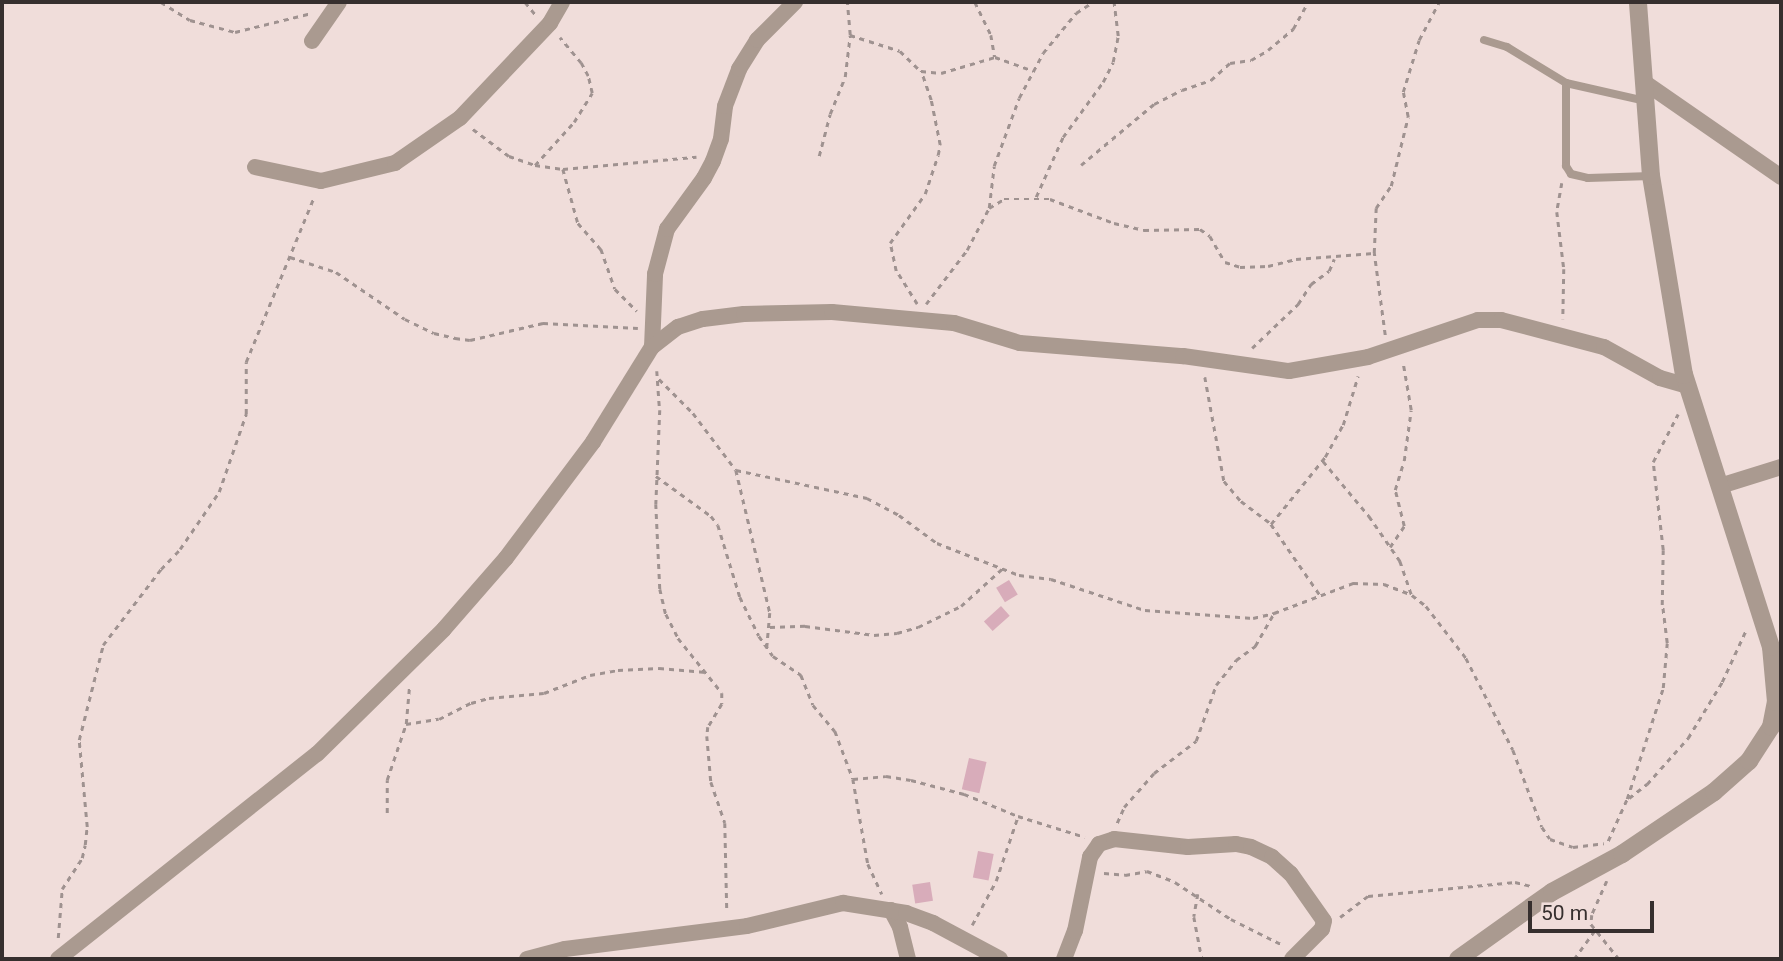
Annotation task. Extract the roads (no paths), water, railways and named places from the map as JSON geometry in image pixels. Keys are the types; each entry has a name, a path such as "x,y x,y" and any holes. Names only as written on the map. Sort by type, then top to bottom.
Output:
{"street":[{"path":"255,167 321,181 395,163 460,118 546,26 562,2"},
{"path":"652,347 655,274 664,238 672,220 704,178 715,155 721,139 725,106 738,69 757,40 795,2"},
{"path":"1458,959 1552,891 1605,872 1671,824 1714,792 1749,761 1772,727 1776,702 1775,664 1720,486 1685,386 1651,176 1638,2"},
{"path":"312,41 336,8"},
{"path":"1644,82 1781,177"},
{"path":"58,959 317,754 467,605 506,558 611,416 652,347 678,327 702,319 797,311 916,318 954,323 1020,343 1202,359 1289,371 1361,359 1478,320 1512,322 1604,346 1685,386"},
{"path":"1720,486 1781,467"},
{"path":"1064,959 1075,931 1087,870 1094,850 1108,840 1163,845 1236,844 1251,846 1272,857 1291,874 1314,903 1325,924 1293,957"},
{"path":"527,959 577,948 727,929 843,903 891,910 933,923 1000,959"},
{"path":"891,910 900,927 908,959"}],"lane":[{"path":"1484,40 1507,47 1566,83 1646,101"},
{"path":"1566,83 1566,166 1571,174 1588,178 1651,176"}]}
